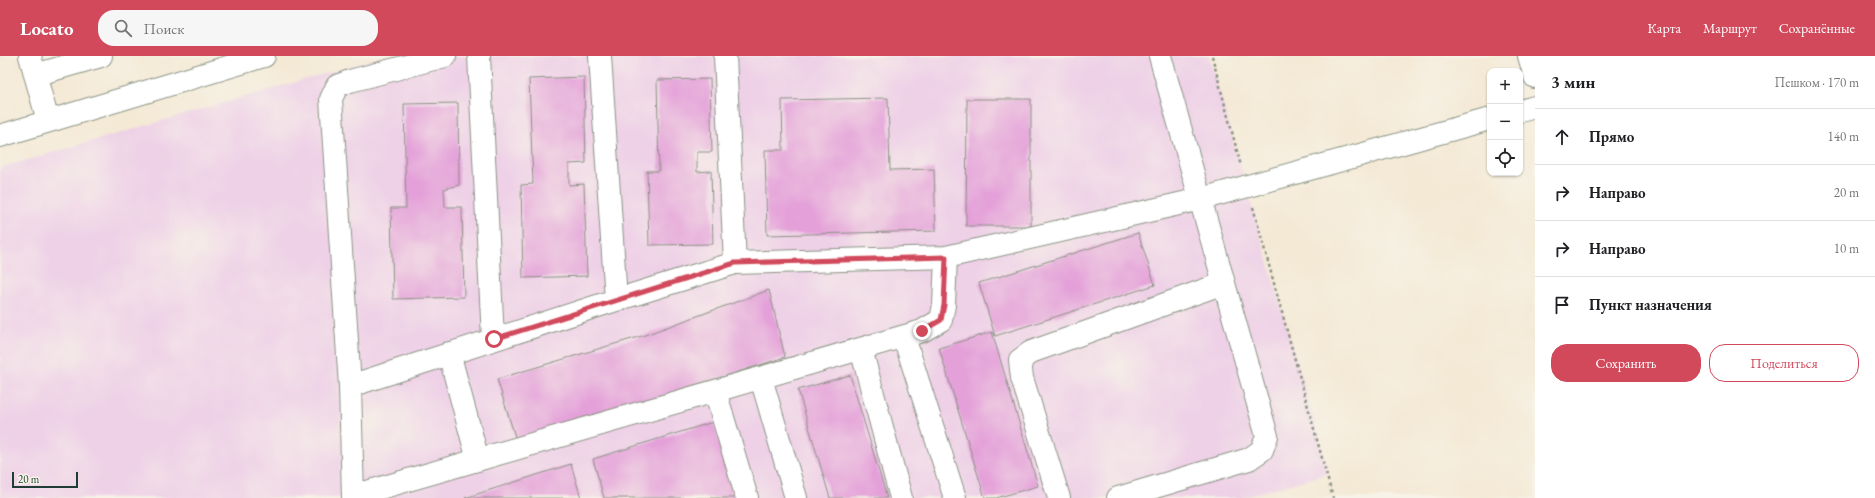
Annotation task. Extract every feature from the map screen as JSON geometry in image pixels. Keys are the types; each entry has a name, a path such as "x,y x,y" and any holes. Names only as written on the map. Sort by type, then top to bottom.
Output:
{"street":[{"path":"48,121 32,66 101,56"},
{"path":"0,136 264,56"},
{"path":"446,56 336,86 331,99 350,386 353,497 922,331 941,320 944,305 946,257"},
{"path":"479,56 494,339"},
{"path":"600,56 616,300"},
{"path":"725,56 735,263"},
{"path":"1118,498 1249,459 1262,450 1267,436 1160,56"},
{"path":"1529,56 1535,77"},
{"path":"1523,110 1535,107"},
{"path":"350,386 449,353 735,263 946,257 1201,199 1487,120"},
{"path":"1059,498 1022,378 1020,360 1031,352 1224,283"},
{"path":"904,337 955,498"},
{"path":"861,349 901,498"},
{"path":"449,353 478,460"},
{"path":"761,378 796,498"},
{"path":"715,392 747,498"}],"path":[{"path":"1212,56 1333,498"}],"shaded area":[{"path":"386,56 1209,56 1329,473 1241,498 0,498 0,168"}],"building":[{"path":"584,77 586,163 569,164 569,185 584,184 587,276 523,278 521,185 533,184 529,79"},
{"path":"710,79 712,152 697,152 697,172 711,171 713,244 649,245 647,171 659,171 657,80"},
{"path":"888,98 890,170 934,169 936,231 767,235 765,150 783,150 782,100"},
{"path":"967,99 1031,99 1031,226 966,226"},
{"path":"458,103 459,185 444,189 445,207 462,207 464,297 393,299 391,208 406,208 404,104"},
{"path":"1138,233 1155,285 995,336 979,283"},
{"path":"769,290 785,357 517,443 497,379 645,335"},
{"path":"992,332 1038,486 996,498 985,498 939,348"},
{"path":"850,375 887,498 830,498 798,390"},
{"path":"713,422 737,498 604,498 593,459"},
{"path":"571,464 581,498 465,498"}],"route":[{"path":"494,339 735,263 946,257 944,305 941,320 922,331"}]}
